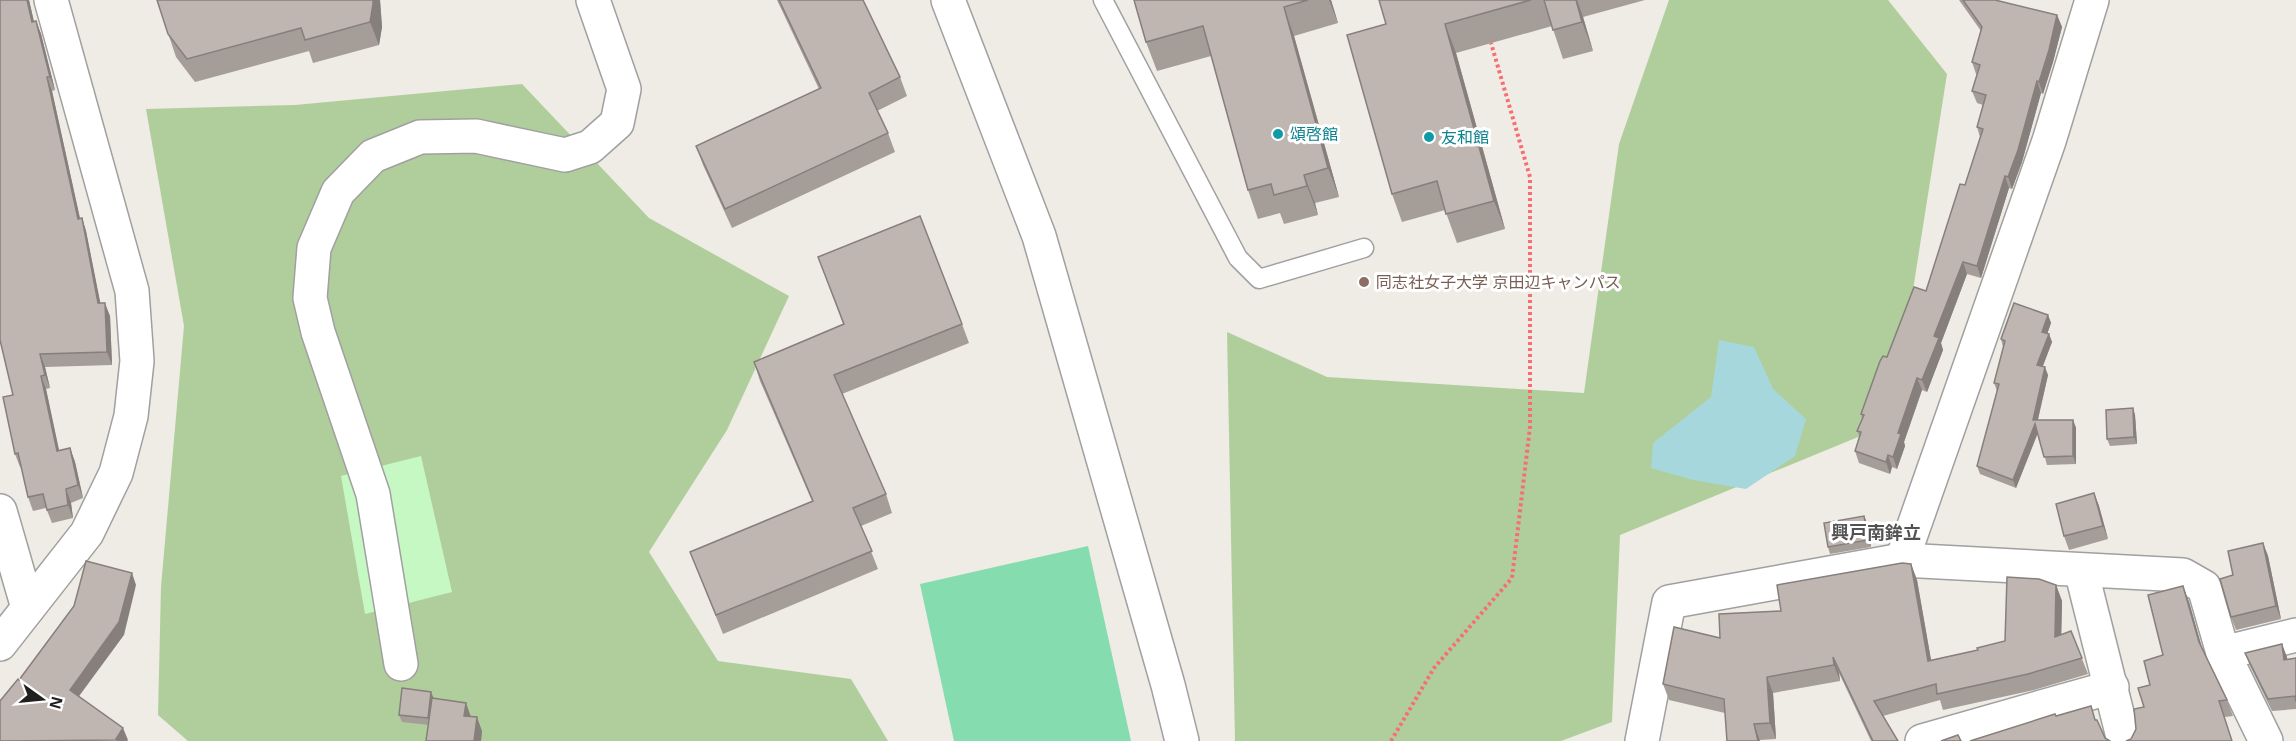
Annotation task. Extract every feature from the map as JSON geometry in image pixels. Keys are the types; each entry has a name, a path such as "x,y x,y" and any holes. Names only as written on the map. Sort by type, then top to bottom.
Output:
{"street":[{"path":"0,644 87,533 116,473 131,416 137,361 132,291 51,0"},
{"path":"401,664 373,494 318,332 310,298 314,248 338,192 373,156 420,137 476,136 565,155 590,147 617,123 624,90 593,0"},
{"path":"948,0 1039,236 1182,741"},
{"path":"1902,560 2049,141 2092,0"},
{"path":"0,511 28,608"},
{"path":"1642,741 1669,602 1902,560 2183,575 2204,587 2223,653 2266,741"},
{"path":"2082,570 2124,741"},
{"path":"2223,653 2296,635"},
{"path":"1922,741 2112,687"}],"lane":[{"path":"1103,0 1238,258 1259,279 1364,248"}],"path":[{"path":"1391,741 1434,668 1512,578 1530,427 1530,177 1491,43"}],"green space":[{"path":"1669,0 1888,0 1947,74 1892,423 1620,535 1612,722 1561,741 1235,741 1227,332 1327,377 1584,393 1619,144"},
{"path":"522,84 649,218 789,296 727,430 649,552 718,661 851,679 888,741 188,741 158,715 161,587 184,326 146,109 295,105"},
{"path":"421,456 452,592 365,614 341,476"},
{"path":"1088,546 1131,741 954,741 920,584"}],"water":[{"path":"1719,340 1754,347 1773,389 1806,419 1795,456 1746,489 1693,480 1651,468 1653,443 1711,397"}],"building":[{"path":"0,0 27,0 32,22 36,21 50,77 47,77 78,219 82,218 98,303 105,303 107,352 40,354 45,375 41,376 57,451 70,448 78,485 66,489 68,505 47,510 43,494 28,497 18,453 15,454 3,397 13,395 0,340"},
{"path":"157,0 373,0 373,4 370,22 305,40 301,28 187,59 168,34"},
{"path":"779,0 863,0 900,77 869,93 888,133 725,209 696,146 821,88"},
{"name":"頌啓館","path":"1134,0 1308,0 1284,7 1328,168 1304,175 1307,186 1274,195 1271,184 1248,190 1203,26 1146,42"},
{"name":"友和館","path":"1379,0 1531,0 1445,24 1494,201 1446,214 1437,181 1392,194 1347,35 1386,24"},
{"path":"1544,0 1576,0 1582,22 1553,30"},
{"path":"1963,0 1995,0 2057,15 2049,50 2039,82 2037,81 2018,150 2008,177 2005,176 1977,266 1963,262 1934,336 1939,338 1922,380 1917,378 1898,433 1901,434 1893,457 1888,455 1886,462 1855,451 1861,432 1857,431 1864,415 1861,414 1880,361 1883,356 1887,357 1914,287 1926,291 1960,184 1965,185 1983,129 1977,127 1986,95 1972,91 1980,65 1972,62 1982,27"},
{"path":"920,216 962,324 834,375 886,494 853,508 872,551 716,615 690,552 813,501 754,362 844,324 818,257"},
{"path":"2014,303 2048,315 2042,332 2049,334 2037,365 2045,367 2033,420 2073,420 2073,456 2044,457 2035,424 2013,480 1977,466 1999,384 1994,383 2005,341 2001,339"},
{"path":"2133,408 2134,437 2107,439 2106,410"},
{"path":"2094,493 2103,526 2064,536 2056,504"},
{"path":"1864,516 1868,540 1828,547 1824,523"},
{"path":"2263,543 2276,606 2231,617 2220,579 2233,575 2228,551"},
{"path":"86,561 132,573 119,622 70,690 123,728 116,739 118,740 0,741 0,701 19,680 74,606"},
{"path":"1902,563 1911,564 1928,661 1978,650 1977,648 2005,641 2007,577 2039,579 2056,585 2055,637 2071,631 2082,658 2028,674 1937,694 1936,684 1874,701 1898,741 1873,741 1833,657 1834,665 1767,677 1770,723 1754,724 1758,741 1727,741 1724,699 1663,684 1674,627 1720,638 1719,614 1781,611 1777,585"},
{"path":"2183,586 2199,642 2227,700 2219,701 2232,741 2126,741 2131,739 2136,729 2134,709 2144,707 2138,688 2150,685 2144,661 2163,655 2148,595"},
{"path":"2282,644 2284,660 2296,658 2296,702 2295,696 2268,699 2245,653"},
{"path":"402,688 431,692 428,718 399,715"},
{"path":"432,698 466,703 464,716 477,717 474,741 426,741"},
{"path":"2091,706 2095,720 2105,738 2110,741 1970,741 2055,714 2056,716"},
{"path":"1958,735 1961,741 1941,741"}],"place":[{"name":"頌啓館","path":"1278,134"},
{"name":"友和館","path":"1429,137"},
{"name":"同志社女子大学 京田辺キャンパス","path":"1364,282"}],"district":[{"name":"興戸南鉾立","path":"1876,533"}]}
